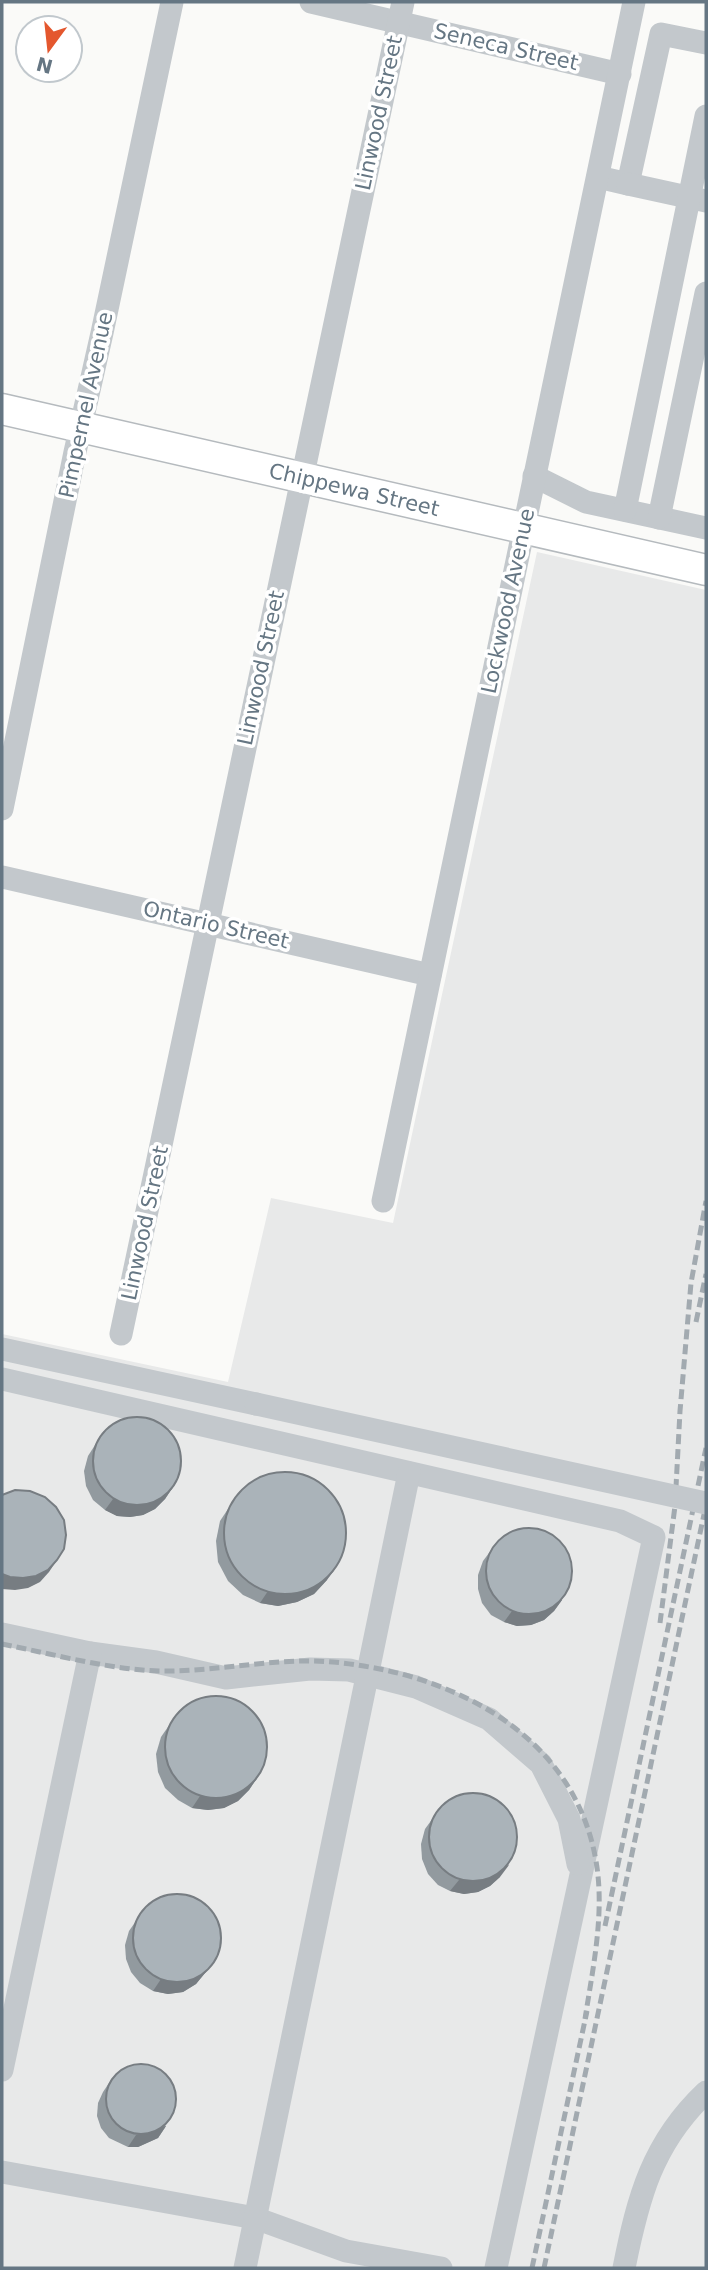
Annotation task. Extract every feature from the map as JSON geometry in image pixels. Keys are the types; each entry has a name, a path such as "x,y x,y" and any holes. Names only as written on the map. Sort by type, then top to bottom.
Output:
{"main road":[{"name":"Chippewa Street","path":"2,410 706,570"}],"street":[{"name":"Pimpernel Avenue","path":"2,809 172,2"},
{"name":"Seneca Street","path":"311,2 401,12 620,74"},
{"name":"Lockwood Avenue","path":"383,1201 634,2"},
{"name":"Linwood Street","path":"121,1334 401,12"},
{"path":"628,184 661,34 706,43"},
{"path":"625,510 698,199 706,116"},
{"path":"598,177 698,199"},
{"path":"659,517 706,293"},
{"path":"534,476 586,502 706,527"},
{"name":"Ontario Street","path":"2,877 430,975"},
{"path":"2,1349 706,1503"},
{"path":"2,1380 620,1521 654,1538 496,2268"},
{"path":"245,2268 409,1473"},
{"path":"2,1634 90,1653 156,1662 226,1678 310,1669 349,1671 416,1687 489,1719 541,1765 569,1819 580,1874"},
{"path":"2,2070 90,1653"},
{"path":"624,2268 641,2192 654,2161 706,2092"},
{"path":"2,2172 255,2218 346,2251 441,2268"}],"shaded area":[{"path":"537,552 706,590 706,2268 2,2268 2,1334 228,1382 271,1198 393,1223"}],"building":[{"path":"137,1417 154,1420 168,1430 178,1444 181,1461 178,1478 168,1492 154,1502 137,1505 120,1502 106,1492 96,1478 93,1461 96,1444 106,1430 120,1420"},
{"path":"285,1472 308,1477 328,1490 341,1510 346,1533 341,1556 328,1576 308,1589 285,1594 262,1589 242,1576 229,1556 224,1533 229,1510 242,1490 262,1477"},
{"path":"15,1490 30,1491 45,1497 56,1507 64,1520 64,1549 48,1570 36,1576 23,1578 2,1574 2,1495"},
{"path":"529,1528 553,1535 565,1547 572,1571 565,1595 553,1607 529,1614 505,1607 493,1595 486,1571 493,1547 505,1535"},
{"path":"216,1696 236,1700 252,1711 263,1727 267,1747 263,1767 252,1783 236,1794 216,1798 196,1794 180,1783 169,1767 165,1747 169,1727 180,1711 196,1700"},
{"path":"464,1793 482,1793 498,1800 510,1812 517,1828 517,1846 510,1862 498,1874 482,1881 464,1881 448,1874 436,1862 429,1846 429,1828 436,1812 448,1800"},
{"path":"177,1894 194,1898 208,1907 217,1921 221,1938 217,1955 208,1969 194,1978 177,1982 160,1978 146,1969 137,1955 133,1938 137,1921 146,1907 160,1898"},
{"path":"148,2064 161,2070 170,2079 174,2085 174,2113 166,2124 155,2132 134,2134 116,2124 108,2113 106,2092 116,2074 127,2066"}],"railway":[{"path":"660,1623 675,1506 691,1283 706,1201"},
{"path":"696,1322 706,1274"},
{"path":"605,1926 706,1448"},
{"path":"544,2268 706,1505"},
{"path":"2,1644 139,1670 181,1671 311,1661 377,1668 421,1680 462,1696 500,1718 534,1745 562,1777 583,1816 596,1861 599,1920 585,2019"},
{"path":"532,2268 587,2011"}]}
